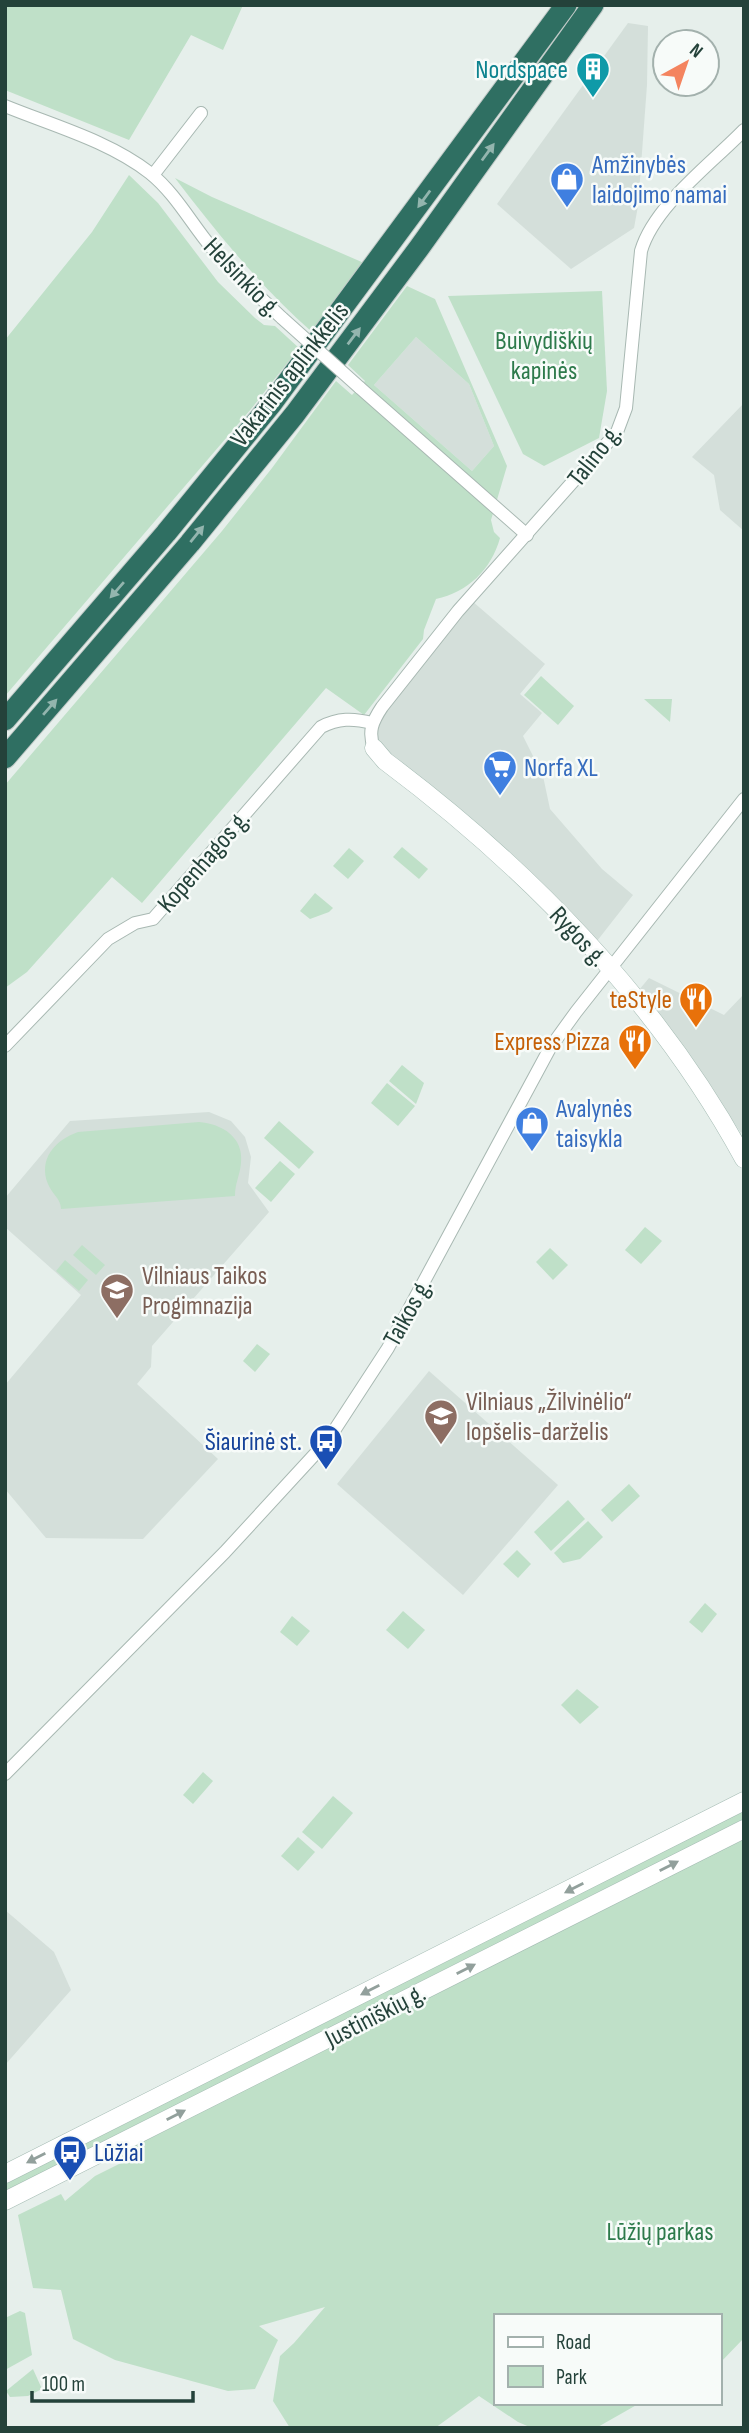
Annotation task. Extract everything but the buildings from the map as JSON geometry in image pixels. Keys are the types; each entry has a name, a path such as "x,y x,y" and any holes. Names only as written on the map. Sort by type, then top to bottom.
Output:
{"highway":[{"name":"Vakarinis aplinkkelis","path":"5,720 166,533 268,408 566,5"},
{"name":"Vakarinis aplinkkelis","path":"5,758 190,543 295,414 419,248 593,5"}],"main road":[{"name":"Rygos g.","path":"374,748 385,761 493,850 611,969 682,1060 744,1159"},
{"name":"Justiniškių g.","path":"5,2174 744,1801"},
{"name":"Justiniškių g.","path":"5,2201 744,1829"}],"street":[{"name":"Helsinkio g.","path":"5,106 116,151 153,175 174,197 235,275 527,535"},
{"path":"153,175 201,113"},
{"name":"Talino g.","path":"372,723 437,637 609,443 626,408 641,251 649,230 662,212 744,130"},
{"name":"Kopenhagos g.","path":"5,1046 108,939 127,927 153,919 321,727 332,721 346,719 372,723"},
{"path":"372,723 370,736 374,748"},
{"name":"Taikos g.","path":"5,1774 243,1533 328,1440 388,1348 550,1048 744,799"}],"shaded area":[{"path":"628,23 648,26 647,85 634,228 571,269 497,204"},
{"path":"416,337 469,384 494,446 472,471 374,385"},
{"path":"744,403 744,531 720,510 714,475 692,457"},
{"path":"472,601 545,664 520,694 542,713 523,736 543,776 550,809 602,869 633,895 597,941 379,746 376,732 379,718"},
{"path":"649,978 724,1015 744,994 744,1130 741,1133 698,1069 639,990"},
{"name":"Vilniaus Taikos Progimnazija","path":"209,1112 231,1121 245,1137 251,1157 248,1183 269,1212 152,1346 151,1367 137,1384 218,1459 143,1539 46,1538 5,1489 5,1385 81,1295 5,1227 5,1198 70,1121"},
{"name":"Vilniaus „Žilvinėlio“ lopšelis-darželis","path":"429,1371 558,1485 463,1595 337,1484"},
{"path":"5,1910 54,1952 71,1990 5,2065"}],"green space":[{"path":"5,5 243,5 223,50 191,35 129,140 5,90"},
{"path":"129,175 158,203 218,282 255,318 264,325 275,326 299,348 251,409 5,696 5,340 92,232"},
{"path":"175,178 212,197 364,263 312,332 240,258"},
{"path":"407,286 435,299 507,466 491,520 494,532 500,538 491,560 468,585 436,599 423,639 364,715 326,688 142,903 112,877 27,972 5,988 5,785 222,531 336,381 352,395 365,381 348,365","holes":["416,337 469,384 494,446 472,471 374,385"]},
{"name":"Buivydiškių kapinės","path":"602,291 607,391 599,438 544,466 523,454 448,296"},
{"path":"541,676 574,706 558,725 524,695"},
{"path":"644,699 672,699 670,722"},
{"path":"402,847 428,869 419,879 393,857"},
{"path":"349,848 364,861 348,879 333,866"},
{"path":"315,893 333,908 310,919 300,911"},
{"path":"402,1065 424,1083 416,1104 389,1081"},
{"path":"387,1083 415,1106 398,1126 371,1103"},
{"path":"279,1121 314,1152 299,1169 264,1138"},
{"path":"199,1122 223,1129 239,1146 241,1163 235,1196 61,1209 60,1202 48,1184 45,1166 51,1152 62,1140 78,1132"},
{"path":"280,1161 295,1174 271,1202 255,1188"},
{"path":"645,1227 662,1241 641,1264 625,1250"},
{"path":"82,1245 105,1265 96,1275 73,1255"},
{"path":"550,1248 568,1265 553,1280 536,1262"},
{"path":"65,1260 88,1280 79,1291 56,1271"},
{"path":"257,1344 270,1354 255,1372 243,1361"},
{"path":"629,1484 640,1496 612,1522 601,1510"},
{"path":"568,1500 585,1519 551,1551 534,1532"},
{"path":"588,1521 603,1537 580,1559 563,1563 554,1553"},
{"path":"517,1550 531,1564 518,1578 503,1564"},
{"path":"705,1603 717,1614 702,1633 689,1622"},
{"path":"403,1611 425,1630 408,1649 386,1630"},
{"path":"292,1616 310,1631 297,1646 280,1632"},
{"path":"577,1689 599,1707 580,1724 561,1705"},
{"path":"203,1772 213,1781 193,1804 183,1795"},
{"path":"333,1796 353,1813 322,1849 302,1832"},
{"path":"744,1810 744,1820 687,1850 8,2193 5,2180"},
{"name":"Lūžių parkas","path":"744,1836 744,2338 721,2362 721,2314 494,2314 494,2405 636,2405 596,2428 532,2428 479,2396 435,2428 290,2428 273,2401 280,2356 325,2307 259,2326 278,2340 255,2389 228,2391 115,2360 73,2339 61,2290 33,2288 18,2215 61,2194 65,2201 95,2176 121,2163 118,2156 132,2144"},
{"path":"298,1837 315,1852 298,1871 281,1856"},
{"path":"20,2311 25,2313 32,2355 5,2370 5,2318"},
{"path":"33,2369 42,2389 28,2396 10,2397 6,2391"}],"place":[{"name":"Nordspace","path":"593,99"},
{"name":"Amžinybės laidojimo namai","path":"567,209"},
{"name":"Norfa XL","path":"500,797"},
{"name":"teStyle","path":"696,1029"},
{"name":"Express Pizza","path":"635,1071"},
{"name":"Avalynės taisykla","path":"532,1153"},
{"name":"Vilniaus Taikos Progimnazija","path":"117,1320"},
{"name":"Vilniaus „Žilvinėlio“ lopšelis-darželis","path":"441,1446"},
{"name":"Šiaurinė st.","path":"326,1471"},
{"name":"Lūžiai","path":"70,2182"}]}
